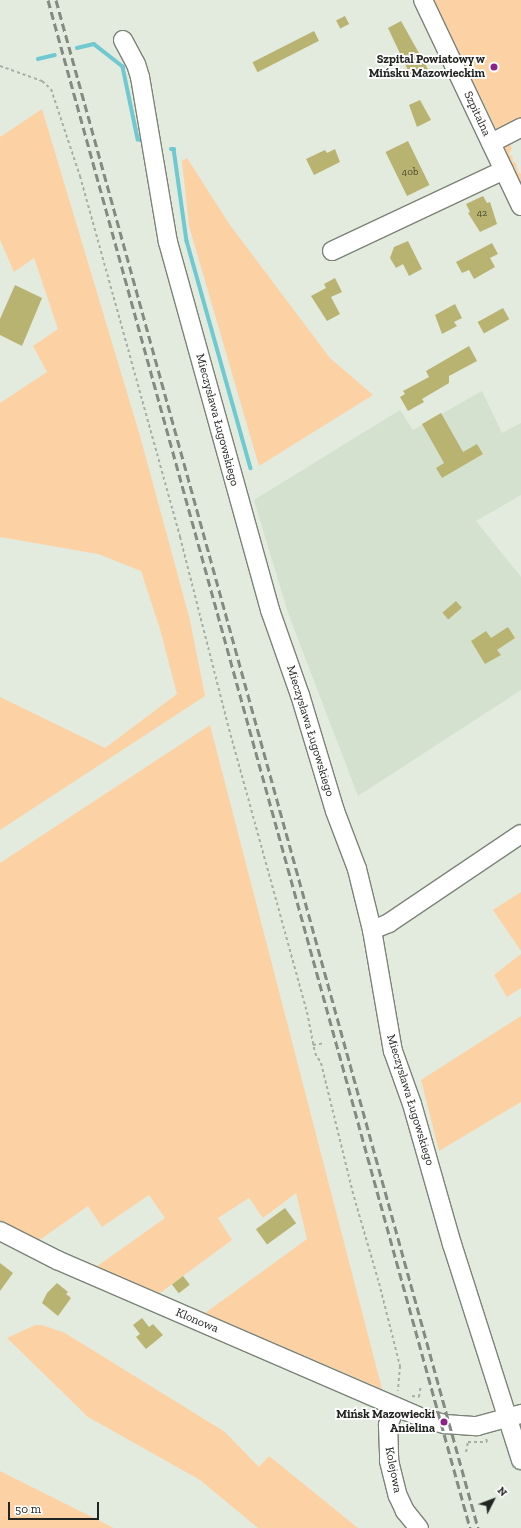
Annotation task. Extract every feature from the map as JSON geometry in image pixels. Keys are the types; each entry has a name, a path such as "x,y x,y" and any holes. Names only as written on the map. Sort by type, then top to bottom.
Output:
{"street":[{"name":"Szpitalna","path":"423,0 521,206"},
{"name":"Mieczysława Ługowskiego","path":"123,40 136,64 140,77 168,242 270,610 300,695 335,811 357,869 372,930 393,1051 412,1104 452,1244 494,1369 514,1417 521,1460"},
{"path":"491,143 521,128"},
{"path":"332,251 504,170"},
{"path":"372,930 389,923 521,834"},
{"name":"Klonowa","path":"0,1231 57,1260 354,1387 401,1400 445,1424 477,1426 514,1417"},
{"name":"Kolejowa","path":"401,1400 388,1425 389,1461 398,1496 405,1511 418,1528"}],"path":[{"path":"0,66 42,81 48,86 65,127 180,537 229,729 307,1012 313,1045 322,1063 354,1197 400,1366 401,1400 419,1398 421,1385"},
{"path":"313,1045 324,1042"},
{"path":"466,1452 468,1442 487,1442 485,1434"}],"shaded area":[{"name":"Szpital Powiatowy w Mińsku Mazowieckim","path":"434,0 521,0 521,123 498,133"},
{"path":"42,109 140,436 190,620 205,696 0,830 0,697 105,748 177,694 160,629 141,571 98,554 0,537 0,403 47,372 33,346 58,329 34,258 14,272 0,240 0,137"},
{"path":"509,143 512,148 509,154 513,157 512,161 516,163 518,172 521,174 521,192 501,146"},
{"path":"187,158 230,225 330,358 373,395 259,466 189,226 182,161"},
{"path":"482,391 502,433 521,423 521,495 476,521 521,577 521,690 358,796 288,613 254,500 400,410 413,430"},
{"path":"210,725 382,1389 205,1313 307,1239 296,1193 263,1218 249,1198 218,1218 232,1240 160,1293 96,1267 165,1218 149,1195 102,1227 88,1206 38,1241 0,1220 0,863"},
{"path":"521,892 521,951 493,910"},
{"path":"521,954 521,988 507,997 494,975"},
{"path":"521,1016 521,1102 439,1151 421,1080"},
{"path":"35,1325 42,1325 65,1333 225,1432 259,1467 269,1456 358,1528 258,1528 200,1480 88,1417 7,1338"},
{"path":"0,1471 114,1528 0,1528"}],"building":[{"path":"345,16 349,24 340,29 336,21"},
{"path":"401,21 429,71 412,79 388,28"},
{"path":"314,31 319,41 258,72 253,62"},
{"path":"420,100 431,120 417,127 409,105"},
{"path":"408,141 429,185 407,196 386,152"},
{"path":"335,149 340,162 314,175 306,159 325,150 327,153"},
{"path":"483,196 487,203 490,202 497,224 480,232 468,213 470,212 466,204"},
{"path":"408,241 422,269 409,276 403,264 396,268 390,258 394,247"},
{"path":"492,243 498,254 490,258 495,267 474,279 469,270 462,273 456,262"},
{"path":"335,278 342,292 331,297 340,314 327,321 311,296 326,288 324,284"},
{"path":"15,285 42,298 22,346 0,335 0,319"},
{"path":"455,304 462,318 454,322 457,326 442,334 435,315"},
{"path":"503,308 509,319 484,333 478,322"},
{"path":"469,346 477,361 449,376 449,383 422,399 424,402 408,411 400,397 405,394 403,391 429,377 426,371"},
{"path":"441,413 463,452 477,444 483,454 442,478 436,468 444,463 422,424"},
{"path":"456,601 462,608 448,620 442,613"},
{"path":"508,627 515,638 497,650 501,655 485,664 471,641 486,631 491,638"},
{"path":"285,1208 296,1223 267,1245 256,1229"},
{"path":"0,1263 13,1273 0,1291"},
{"path":"183,1276 190,1285 179,1293 172,1285"},
{"path":"57,1283 68,1292 66,1294 71,1298 58,1316 42,1303 47,1293"},
{"path":"142,1318 149,1327 153,1324 163,1335 146,1349 136,1337 140,1334 133,1325"}],"waterway":[{"path":"77,48 94,44 123,67 138,139 141,140"},
{"path":"38,59 55,55"},
{"path":"171,149 174,149 187,241 251,468"}],"railway":[{"path":"48,0 470,1528"},
{"path":"56,0 478,1528"}],"place":[{"name":"Szpital Powiatowy w Mińsku Mazowieckim","path":"494,67"},
{"name":"Mińsk Mazowiecki Anielina","path":"444,1422"}]}
